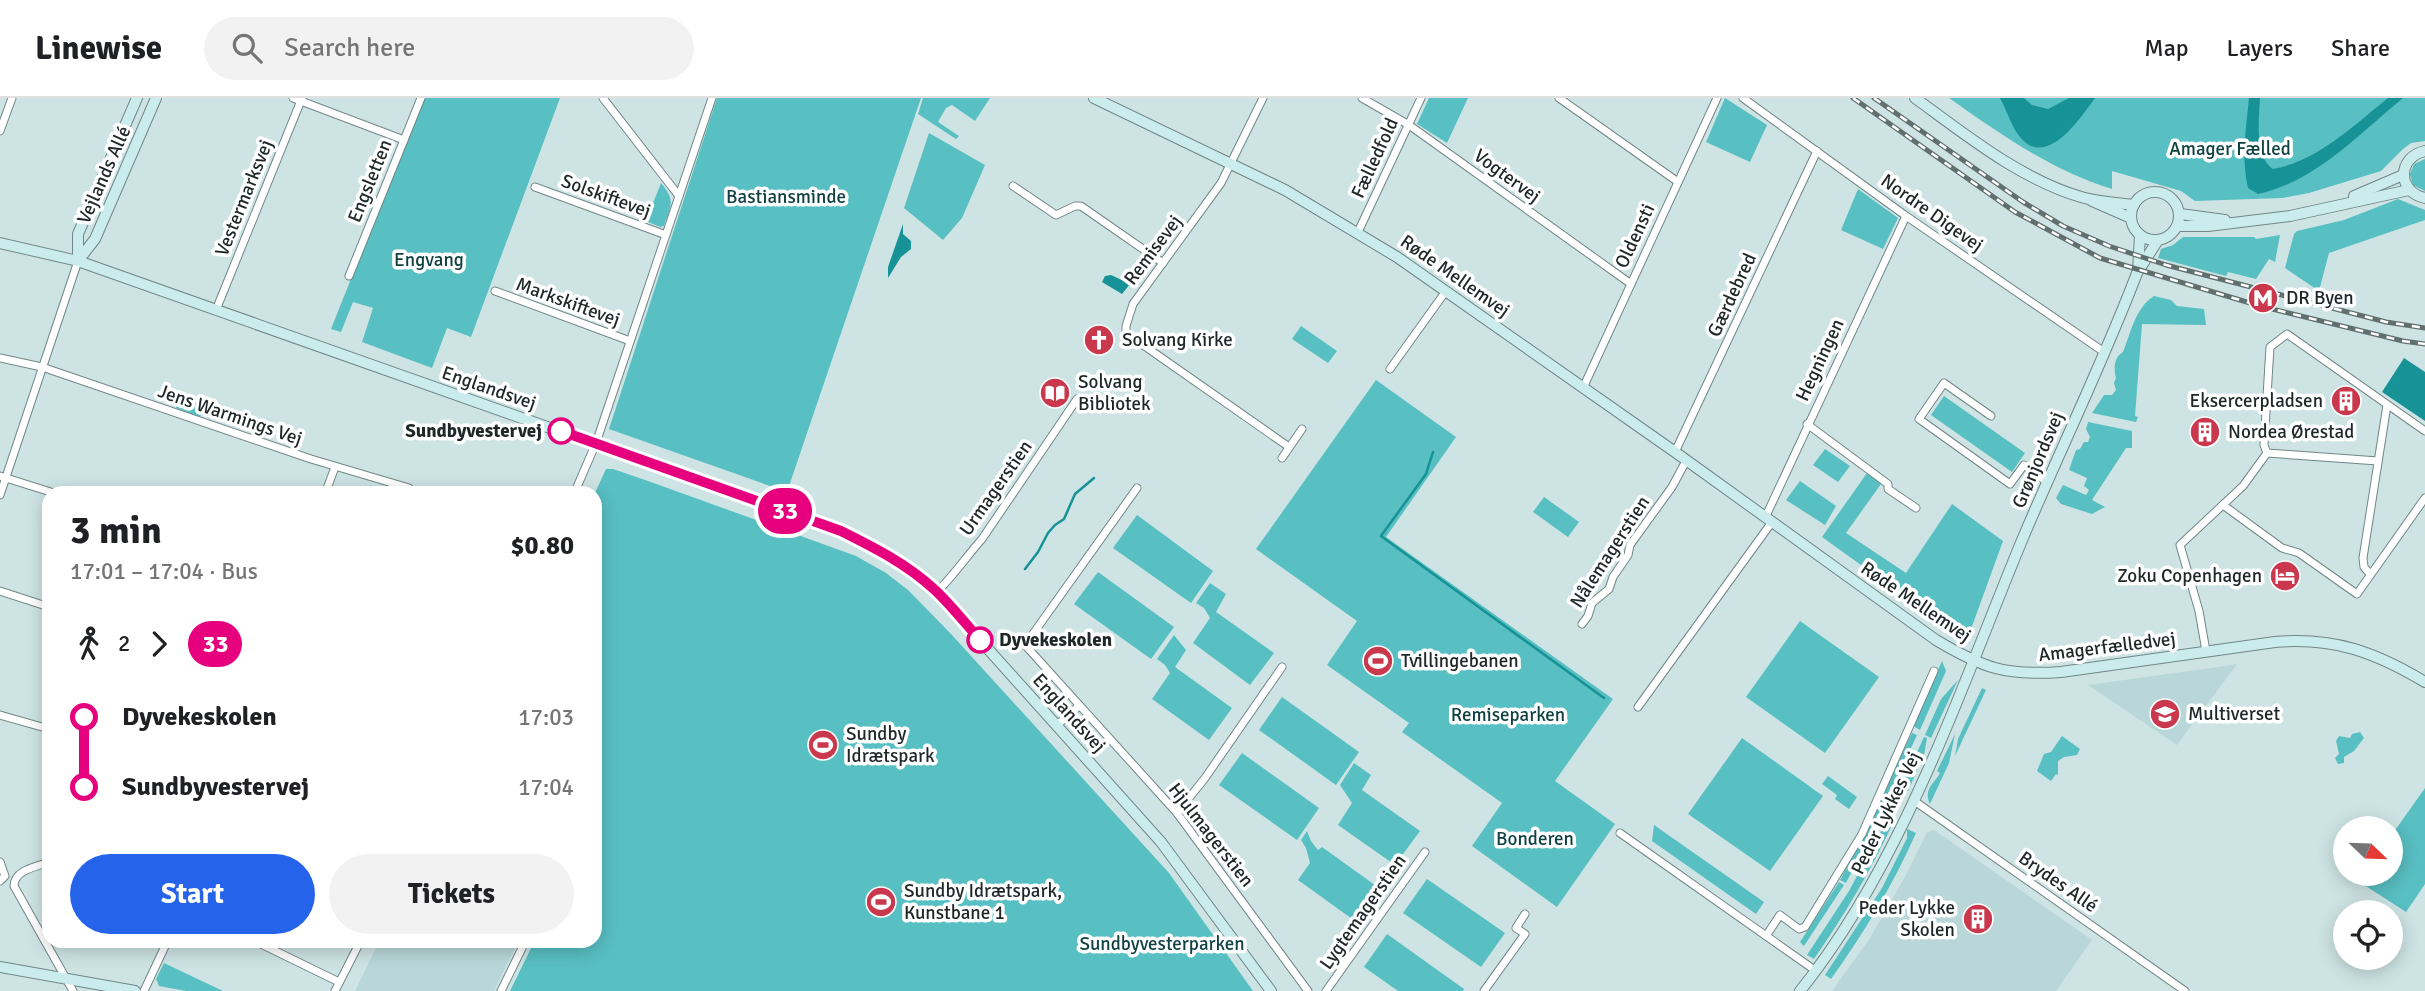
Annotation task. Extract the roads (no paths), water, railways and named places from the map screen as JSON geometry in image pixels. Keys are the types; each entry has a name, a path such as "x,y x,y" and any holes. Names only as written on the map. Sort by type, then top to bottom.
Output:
{"street":[{"path":"0,131 12,98"},
{"name":"Vejlands Allé","path":"0,495 3,476 78,261 78,234 137,98"},
{"name":"Vejlands Allé","path":"78,261 95,239 156,98"},
{"name":"Engsletten","path":"349,276 421,98"},
{"path":"603,98 679,196"},
{"path":"577,486 596,443 712,98"},
{"name":"Røde Mellemvej","path":"1094,98 1293,194 1358,232 1675,452 1936,640 1973,662"},
{"name":"Remisevej","path":"1263,98 1232,164 1133,304 1126,333 1289,447"},
{"name":"Vogtervej","path":"1362,98 1409,125 1631,284"},
{"name":"Fælledfold","path":"1358,232 1421,98"},
{"path":"1559,98 1678,183"},
{"name":"Oldensti","path":"1583,388 1717,98"},
{"name":"Nordre Digevej","path":"1743,98 1906,216 2104,352"},
{"path":"1915,98 2009,163 2045,183 2131,218"},
{"path":"298,99 404,140"},
{"name":"Vestermarksvej","path":"215,310 298,99"},
{"name":"Gærdebred","path":"1675,452 1817,151"},
{"path":"2425,151 2408,160 2403,175 2409,190 2414,195 2425,198"},
{"path":"2332,205 2403,175"},
{"path":"1013,186 1052,214 1056,215 1075,205 1081,206 1163,263"},
{"name":"Solskiftevej","path":"535,187 666,235"},
{"path":"2178,220 2208,226 2290,216 2409,190"},
{"path":"2148,193 2160,193 2171,198 2178,220 2169,236 2158,240 2140,235 2131,218 2134,205 2148,193"},
{"path":"2087,198 2134,205"},
{"name":"Hegningen","path":"1768,520 1807,424 1906,216"},
{"name":"Grønjordsvej","path":"2137,273 2140,235"},
{"name":"Grønjordsvej","path":"1973,662 2137,273 2158,240"},
{"name":"Englandsvej","path":"0,243 78,261 841,531 885,552 937,592 1161,842 1271,991"},
{"name":"Markskiftevej","path":"495,291 630,341"},
{"path":"1390,369 1446,291"},
{"path":"2378,461 2267,453 2264,445 2270,347 2287,334 2425,431"},
{"name":"Jens Warmings Vej","path":"0,358 42,367 335,467 402,486"},
{"path":"1990,416 1944,383 1919,419 2010,484 2024,465 2047,482"},
{"name":"Urmagerstien","path":"937,592 957,572 982,539 1077,399"},
{"path":"2370,574 2364,567 2363,558 2387,405"},
{"path":"1807,424 1916,508"},
{"path":"1282,458 1302,429"},
{"name":"Amagerfælledvej","path":"2206,651 2199,611 2180,545 2244,486 2267,453"},
{"name":"Nålemagerstien","path":"1582,624 1592,603 1609,589 1613,577 1628,555 1630,545 1672,487 1686,461"},
{"path":"327,486 335,467"},
{"path":"3,476 42,489"},
{"name":"Hjulmagerstien","path":"1137,488 1025,645 1177,813 1308,991"},
{"path":"2223,505 2282,548 2299,553 2357,594 2425,498"},
{"path":"1637,708 1768,520"},
{"path":"0,591 42,605"},
{"name":"Amagerfælledvej","path":"1973,662 2010,672 2061,672 2294,640 2336,644 2381,658 2425,682"},
{"name":"Peder Lykkes Vej","path":"1800,991 1857,909 1913,800 1973,662"},
{"path":"1177,813 1205,778 1282,667"},
{"name":"Peder Lykkes Vej","path":"1766,936 1780,915 1799,929 1805,927 1815,913 1862,834 1934,671"},
{"path":"1056,725 1079,706"},
{"path":"0,715 42,727"},
{"name":"Brydes Allé","path":"1913,800 2185,991"},
{"path":"1620,833 1816,971"},
{"name":"Lygtemagerstien","path":"1326,991 1425,852"},
{"path":"0,862 3,879"},
{"path":"42,865 19,874 14,880 14,886 42,935"},
{"path":"1484,991 1525,934 1516,928 1525,914"},
{"path":"50,948 73,991"},
{"path":"144,991 164,948"},
{"path":"271,948 339,982"},
{"path":"335,991 357,948"},
{"path":"501,991 522,948"},
{"path":"0,967 135,991"}],"waterway":[{"path":"1433,452 1426,474 1381,536 1604,698"},
{"path":"1025,569 1048,533 1064,519 1075,494 1094,478"}],"railway":[{"path":"1853,98 2015,212 2100,258 2260,306 2425,344"},
{"path":"1874,98 2023,202 2063,226 2109,246 2166,265 2386,322 2425,328"}],"place":[{"name":"DR Byen","path":"2263,298"},
{"name":"Solvang Kirke","path":"1099,340"},
{"name":"Solvang Bibliotek","path":"1055,393"},
{"name":"Eksercerpladsen","path":"2346,401"},
{"name":"Sundbyvestervej","path":"561,431"},
{"name":"Nordea Ørestad","path":"2205,432"},
{"name":"Zoku Copenhagen","path":"2285,576"},
{"name":"Dyvekeskolen","path":"980,640"},
{"name":"Tvillingebanen","path":"1378,661"},
{"name":"Multiverset","path":"2165,714"},
{"name":"Sundby Idrætspark","path":"823,745"},
{"name":"Sundby Idrætspark, Kunstbane 1","path":"881,902"},
{"name":"Peder Lykke Skolen","path":"1978,919"}],"park label":[{"name":"Amager Fælled","path":"2230,149"},
{"name":"Bastiansminde","path":"786,197"},
{"name":"Engvang","path":"429,260"},
{"name":"Remiseparken","path":"1508,715"},
{"name":"Bonderen","path":"1535,839"},
{"name":"Sundbyvesterparken","path":"1162,944"}]}
